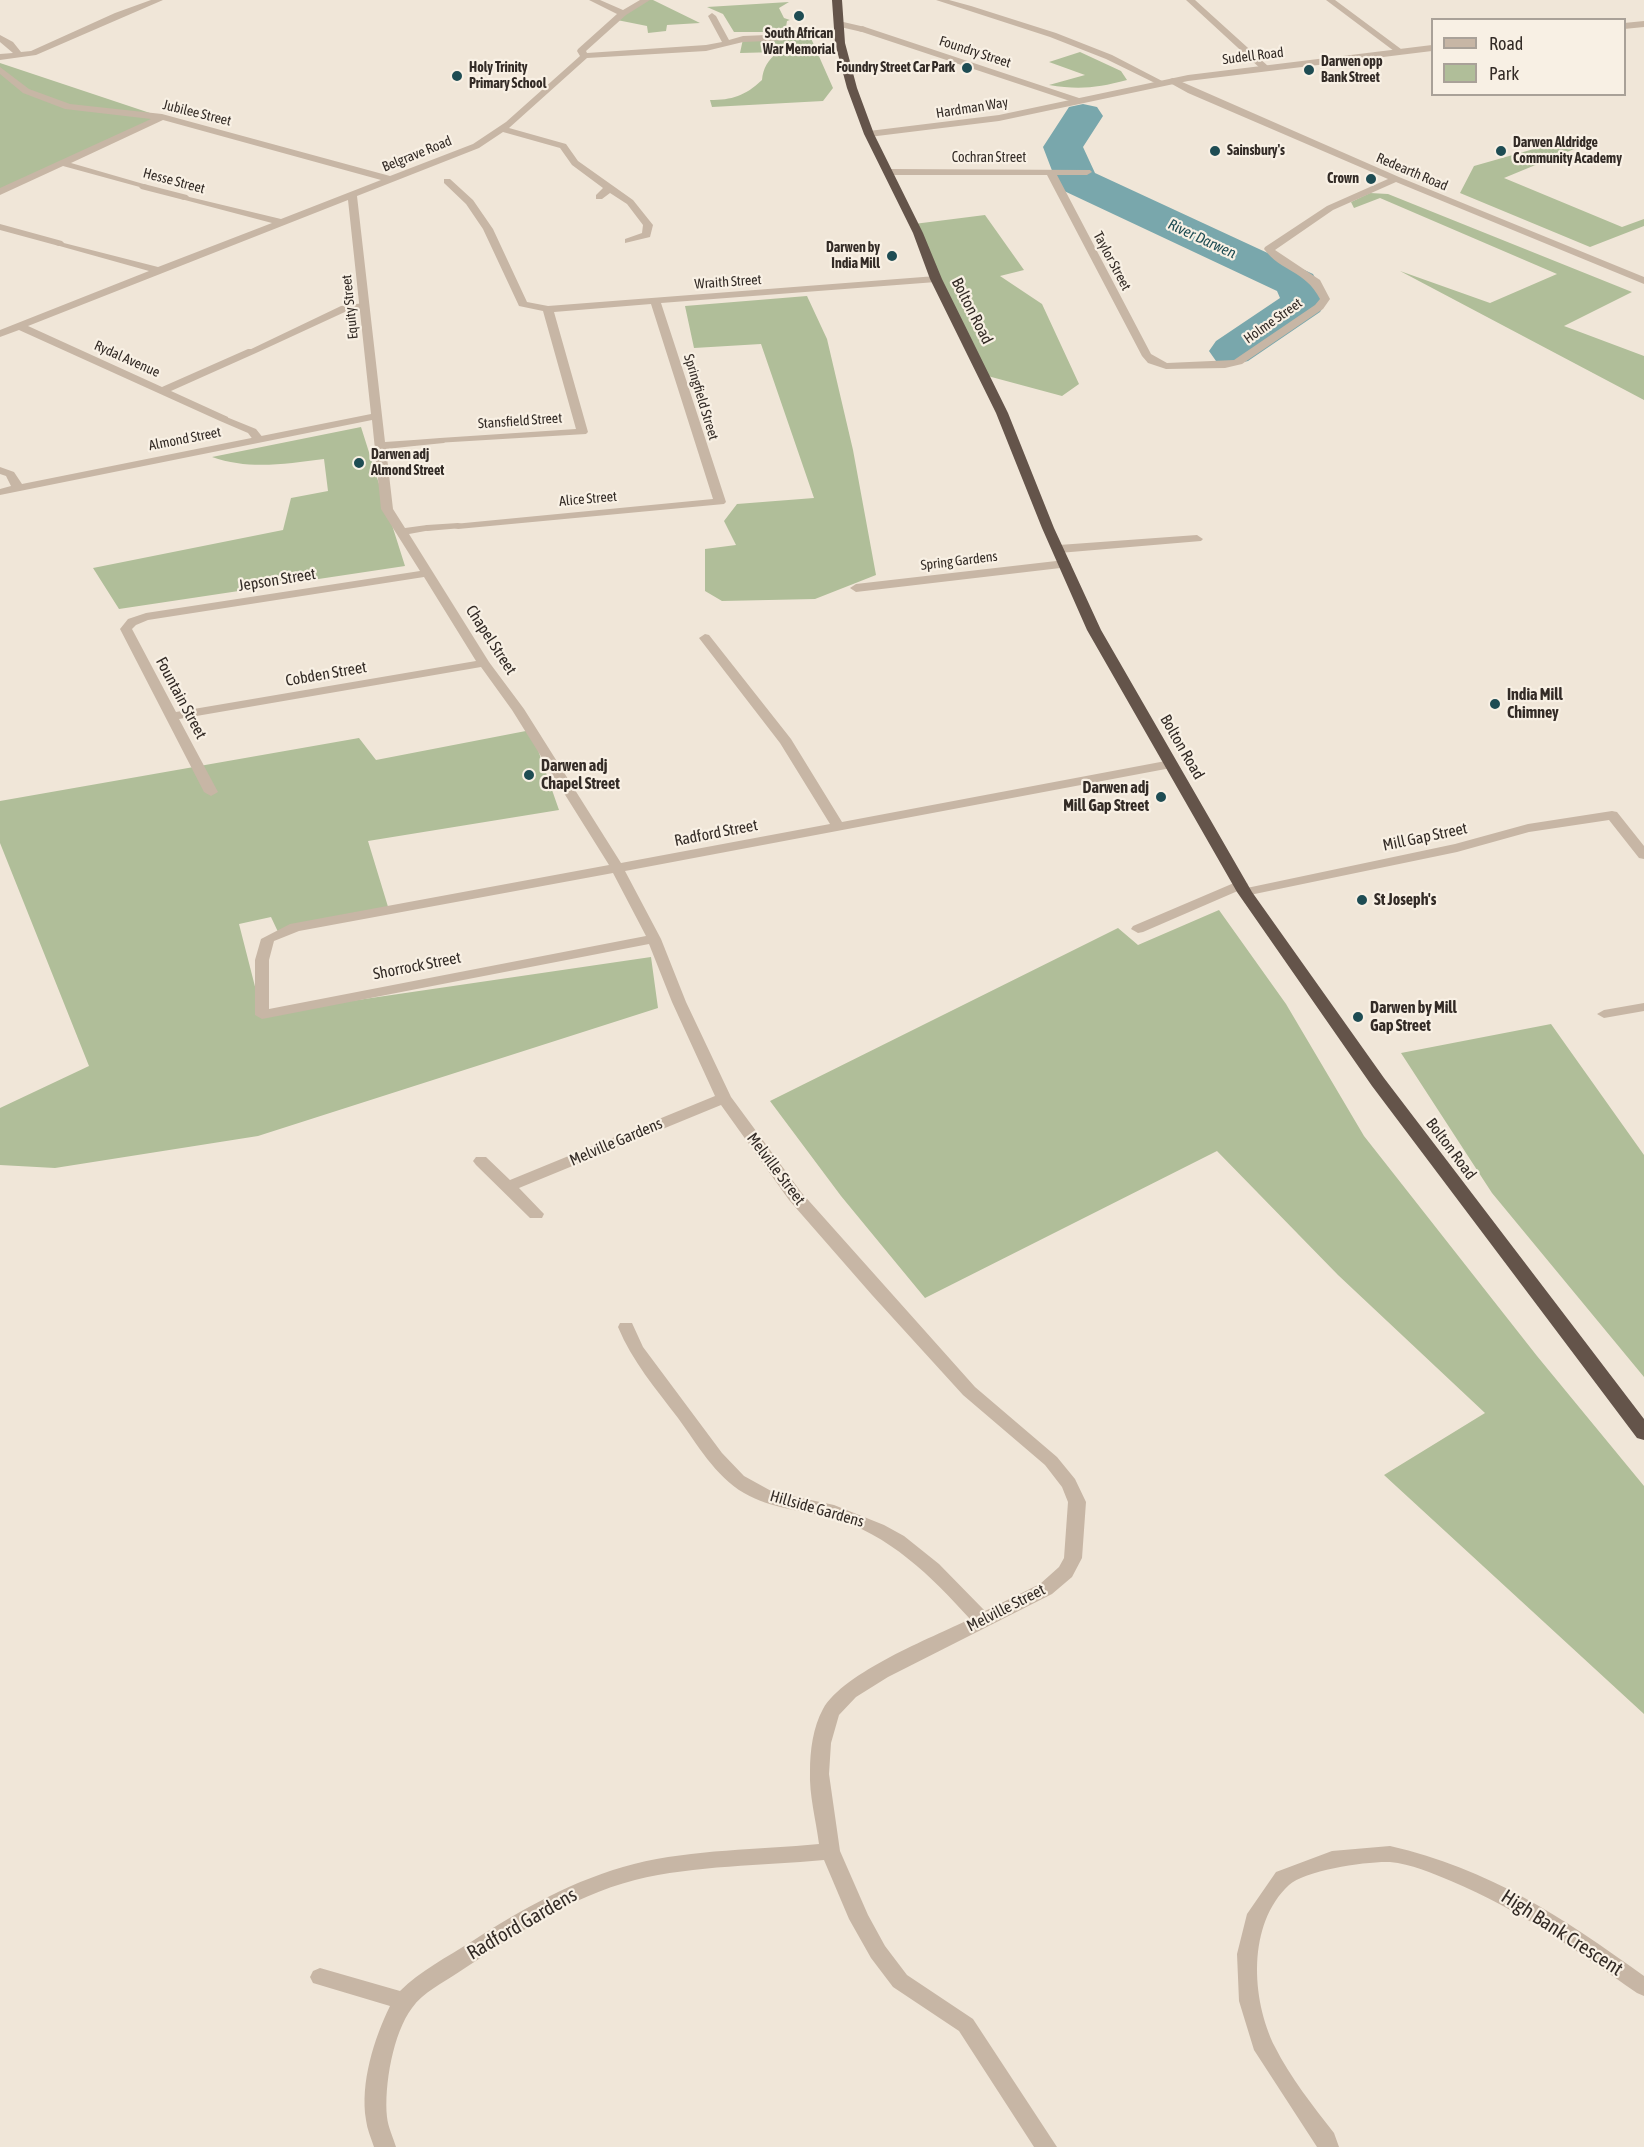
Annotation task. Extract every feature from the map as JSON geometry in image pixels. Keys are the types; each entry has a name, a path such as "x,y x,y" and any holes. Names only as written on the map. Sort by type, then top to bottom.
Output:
{"highway":[{"name":"Bolton Road","path":"837,0 839,30 852,88 869,134 890,172 936,279 1002,413 1094,630 1243,888 1378,1082 1644,1433"}],"street":[{"path":"0,57 33,53 118,15 159,0"},
{"path":"593,0 623,13 645,0"},
{"path":"940,0 1040,31 1125,65 1162,83"},
{"path":"1190,0 1265,68"},
{"path":"1330,0 1401,52"},
{"name":"Belgrave Road","path":"0,334 476,146 503,129 585,56 581,51 623,13"},
{"path":"712,16 727,43"},
{"path":"1626,26 1644,24"},
{"name":"Foundry Street","path":"839,30 862,29 1079,101"},
{"path":"585,56 705,48 743,39 839,30"},
{"path":"0,38 10,44 18,54"},
{"name":"Sudell Road","path":"1079,101 1173,81 1431,48"},
{"name":"Jubilee Street","path":"0,70 26,92 68,107 162,117 393,180"},
{"name":"Redearth Road","path":"1173,81 1191,92 1396,180 1644,281"},
{"name":"Hardman Way","path":"869,134 951,126 1079,101"},
{"path":"0,192 162,117"},
{"path":"503,129 562,146 575,163 630,202 648,225 647,235 628,241"},
{"name":"Hesse Street","path":"62,163 280,222"},
{"name":"Cochran Street","path":"890,172 1087,172"},
{"name":"Taylor Street","path":"1054,172 1054,182 1152,362"},
{"name":"Holme Street","path":"1152,362 1184,367 1238,362 1319,307 1325,299 1316,282 1270,252 1269,249 1330,208 1396,180"},
{"name":"Wraith Street","path":"447,181 470,202 482,220 523,304 548,309 936,279"},
{"path":"599,197 609,188"},
{"name":"Equity Street","path":"352,196 375,416"},
{"path":"0,227 158,270"},
{"name":"Springfield Street","path":"655,301 720,502"},
{"path":"162,391 345,308 364,306"},
{"name":"Stansfield Street","path":"379,446 582,432 548,309"},
{"name":"Rydal Avenue","path":"19,326 252,431 258,439"},
{"name":"Almond Street","path":"0,492 375,416"},
{"name":"Chapel Street","path":"375,416 387,509 484,663 519,709 616,868"},
{"path":"0,470 10,474 18,488"},
{"name":"Alice Street","path":"400,532 720,502"},
{"path":"1059,549 1197,539"},
{"name":"Spring Gardens","path":"856,588 1065,564"},
{"name":"Jepson Street","path":"132,622 146,617 428,573"},
{"name":"Fountain Street","path":"132,622 126,629 211,792"},
{"path":"705,638 786,742 838,826"},
{"name":"Cobden Street","path":"173,716 484,663"},
{"name":"Radford Street","path":"268,939 295,927 1172,764"},
{"name":"Mill Gap Street","path":"1138,929 1243,888 1457,848 1528,828 1612,816 1644,855"},
{"name":"Melville Street","path":"616,868 654,939 679,1002 724,1098 795,1196 969,1391 1051,1461 1069,1485 1077,1502 1073,1558 1066,1572 1046,1589 881,1672 849,1692 831,1712 821,1743 819,1774 830,1851 859,1919 878,1952 900,1981 966,2025 1046,2147"},
{"name":"Shorrock Street","path":"268,939 262,960 262,1015 654,939"},
{"path":"1604,1014 1644,1007"},
{"name":"Melville Gardens","path":"508,1187 724,1098"},
{"path":"481,1161 536,1214"},
{"name":"Hillside Gardens","path":"626,1327 635,1349 725,1470 749,1488 785,1502 833,1511 872,1524 908,1548 951,1586 982,1620"},
{"name":"Radford Gardens","path":"385,2147 376,2116 380,2071 388,2032 403,2001 522,1919 584,1888 636,1872 687,1864 830,1851"},
{"name":"High Bank Crescent","path":"1328,2147 1326,2140 1265,2050 1249,2001 1247,1953 1257,1914 1283,1878 1332,1858 1390,1854 1429,1863 1490,1888 1558,1926 1644,1987"},
{"path":"320,1977 403,2001"}],"green space":[{"path":"646,0 653,0 700,23 667,25 666,31 648,33 647,26 617,20"},
{"path":"789,2 779,8 784,18 790,20 787,21 786,27 790,32 734,32 723,14 707,7"},
{"path":"810,36 833,88 823,101 712,107 710,100 738,96 762,80 769,61 778,52 740,53 743,39"},
{"path":"1080,52 1121,71 1127,80 1088,87 1049,85 1085,75 1049,62"},
{"path":"0,63 162,117 0,192"},
{"path":"1569,139 1579,147 1504,178 1622,227 1644,219 1644,226 1590,247 1460,193 1474,166"},
{"path":"1370,193 1388,194 1632,292 1564,326 1644,356 1644,400 1400,271 1490,303 1557,274 1380,198 1354,208 1351,202"},
{"path":"985,215 1024,270 1000,276 1042,304 1079,384 1062,396 984,375 914,224"},
{"path":"807,296 827,339 853,450 876,575 815,599 722,601 705,591 705,549 736,545 724,521 737,504 814,498 761,344 694,348 685,306"},
{"path":"361,427 405,566 119,609 93,568 283,530 291,498 328,491 324,459 253,465 212,457"},
{"path":"531,730 559,810 368,841 389,910 279,934 271,917 239,924 262,1014 651,957 658,1008 258,1136 55,1168 0,1165 0,1108 89,1066 0,843 0,801 359,738 376,760"},
{"path":"1219,910 1286,1004 1364,1136 1537,1356 1644,1486 1644,1714 1384,1475 1485,1413 1338,1275 1217,1151 925,1298 841,1196 770,1101 1118,928 1138,945"},
{"path":"1551,1024 1644,1155 1644,1377 1492,1193 1401,1053"}],"waterway":[{"name":"River Darwen","path":"1083,116 1063,147 1077,181 1297,283 1304,302 1232,351"}],"place":[{"name":"South African War Memorial","path":"799,16"},
{"name":"Foundry Street Car Park","path":"967,68"},
{"name":"Darwen opp Bank Street","path":"1309,70"},
{"name":"Holy Trinity Primary School","path":"457,76"},
{"name":"Sainsbury's","path":"1215,151"},
{"name":"Darwen Aldridge Community Academy","path":"1501,151"},
{"name":"Crown","path":"1371,179"},
{"name":"Darwen by India Mill","path":"892,256"},
{"name":"Darwen adj Almond Street","path":"359,463"},
{"name":"India Mill Chimney","path":"1495,704"},
{"name":"Darwen adj Chapel Street","path":"529,775"},
{"name":"Darwen adj Mill Gap Street","path":"1161,797"},
{"name":"St Joseph's","path":"1362,900"},
{"name":"Darwen by Mill Gap Street","path":"1358,1017"}]}
